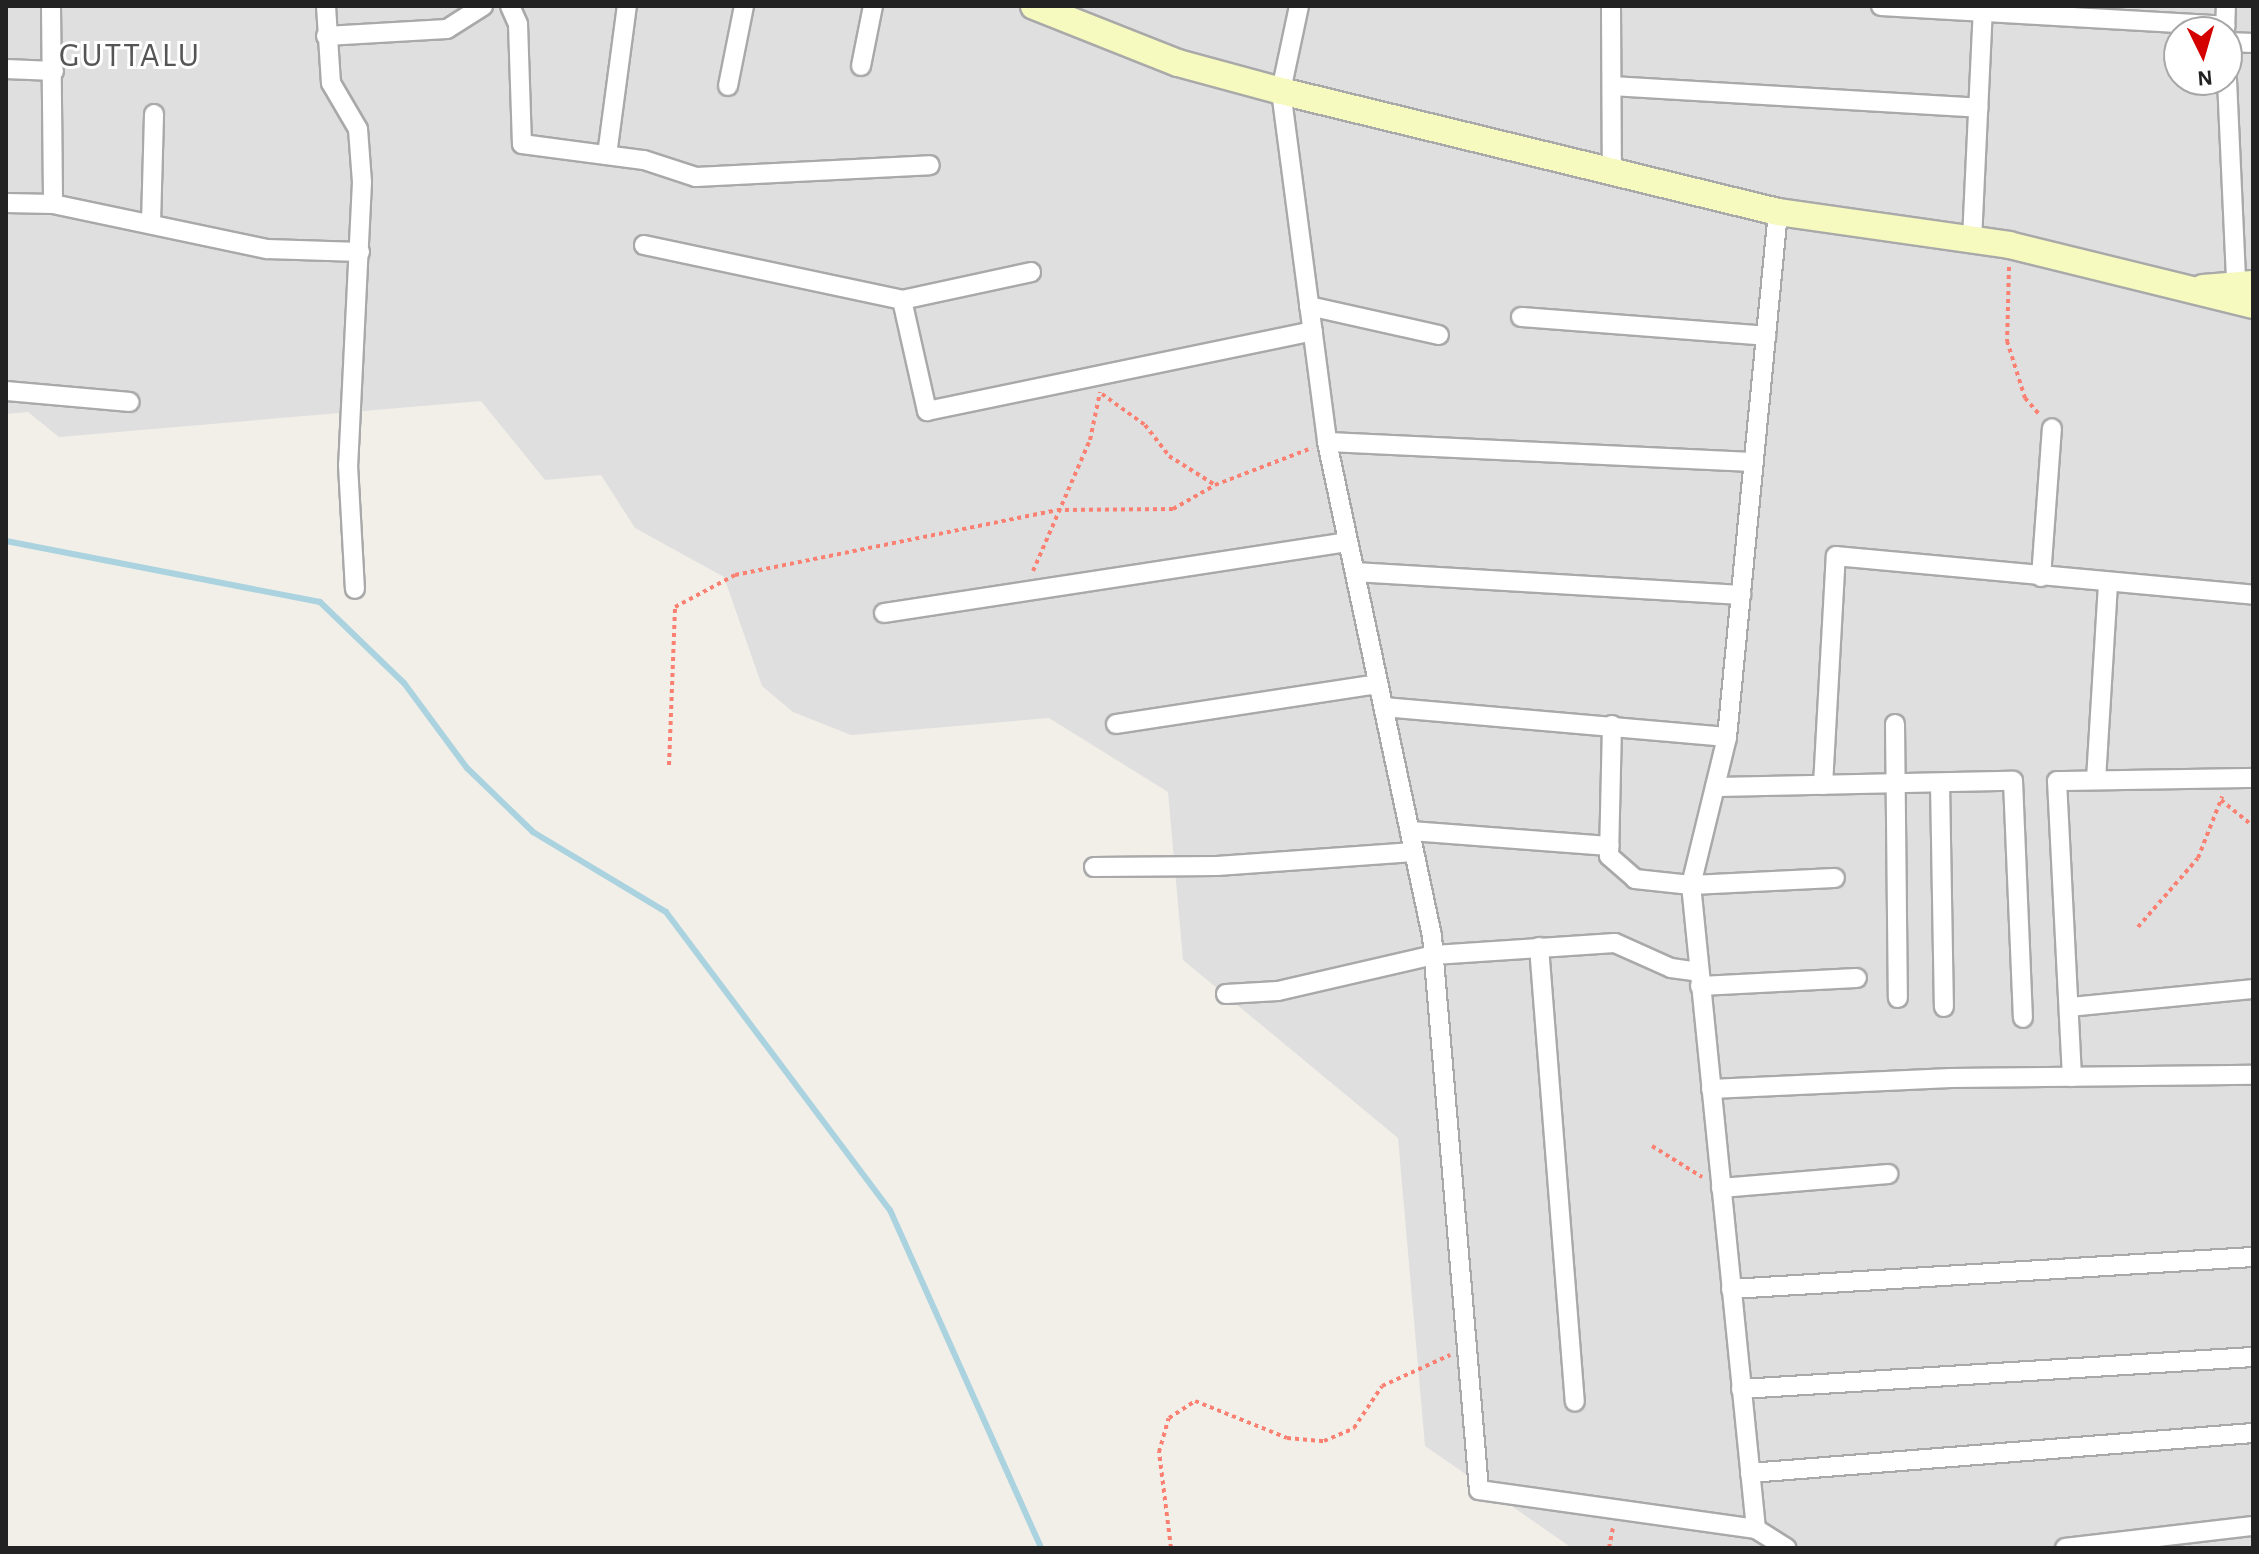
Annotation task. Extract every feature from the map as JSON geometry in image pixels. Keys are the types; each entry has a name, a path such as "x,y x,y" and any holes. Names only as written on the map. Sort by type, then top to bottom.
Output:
{"main road":[{"path":"1034,6 1178,63 1281,91 1778,212 2009,245 2203,288 2253,305"},
{"path":"2203,288 2244,283"}],"street":[{"path":"51,6 47,54 54,71 53,204"},
{"path":"326,6 331,83 358,129 360,252 348,465 355,589"},
{"path":"326,36 447,29 483,6"},
{"path":"510,6 518,24 522,144 607,155 696,177 930,165"},
{"path":"607,155 627,6"},
{"path":"728,86 744,6"},
{"path":"861,66 873,6"},
{"path":"1299,6 1281,91 1327,442 1434,955 1479,1490 1756,1529 1787,1548"},
{"path":"1611,6 1612,172"},
{"path":"1881,6 1983,9 2163,27"},
{"path":"1972,240 1983,9"},
{"path":"6,69 54,71"},
{"path":"1612,86 1978,108"},
{"path":"2228,96 2244,283"},
{"path":"151,223 154,114"},
{"path":"6,203 53,204 267,249 360,252"},
{"path":"1756,1529 1691,885 1727,737 1778,212"},
{"path":"644,245 902,300 1031,272"},
{"path":"902,300 927,411 1102,383 1313,331"},
{"path":"1309,306 1439,335"},
{"path":"1521,317 1766,336"},
{"path":"6,391 130,402"},
{"path":"2041,577 2052,428"},
{"path":"1327,442 1754,462"},
{"path":"884,613 1348,542"},
{"path":"1823,785 1836,556 2108,584 2253,595"},
{"path":"1355,572 1741,595"},
{"path":"2096,780 2108,584"},
{"path":"1116,724 1378,684"},
{"path":"1384,707 1727,737"},
{"path":"1895,724 1898,998"},
{"path":"1612,725 1609,856 1635,879 1691,885 1835,878"},
{"path":"2072,1077 2057,781 2253,778"},
{"path":"1715,787 2013,781 2023,1018"},
{"path":"1940,783 1944,1007"},
{"path":"1410,831 1609,846"},
{"path":"1094,867 1217,866 1414,852"},
{"path":"1226,994 1278,991 1434,955 1615,943 1700,979 1857,978"},
{"path":"1539,947 1575,1402"},
{"path":"2070,1007 2253,989"},
{"path":"1711,1089 2072,1077 2253,1075"},
{"path":"1720,1183 1888,1174"},
{"path":"1731,1289 2253,1257"},
{"path":"1741,1389 2253,1357"},
{"path":"1750,1473 2253,1433"},
{"path":"2065,1548 2253,1526"}],"path":[{"path":"2009,245 2007,341 2025,398 2052,428"},
{"path":"1102,383 1145,425 1169,456 1215,485"},
{"path":"1025,591 1057,510 1090,440 1102,383"},
{"path":"669,765 675,607 735,575 1057,510 1173,509 1215,485 1327,442"},
{"path":"2138,927 2198,858 2229,778"},
{"path":"2221,800 2253,826"},
{"path":"1652,1146 1699,1177 1720,1183"},
{"path":"1171,1548 1159,1452 1169,1418 1195,1401 1287,1438 1324,1441 1354,1428 1382,1386 1424,1363 1467,1350"}],"shaded area":[{"path":"6,6 2253,6 2253,1548 1572,1548 1425,1446 1398,1138 1183,960 1168,792 1049,718 851,735 793,712 762,686 724,577 635,528 601,475 545,480 481,401 59,437 28,412 6,414"}],"waterway":[{"path":"6,541 320,602 404,683 467,768 533,832 666,912 890,1210 1041,1548"}],"district":[{"name":"GUTTALU","path":"130,57"}]}
